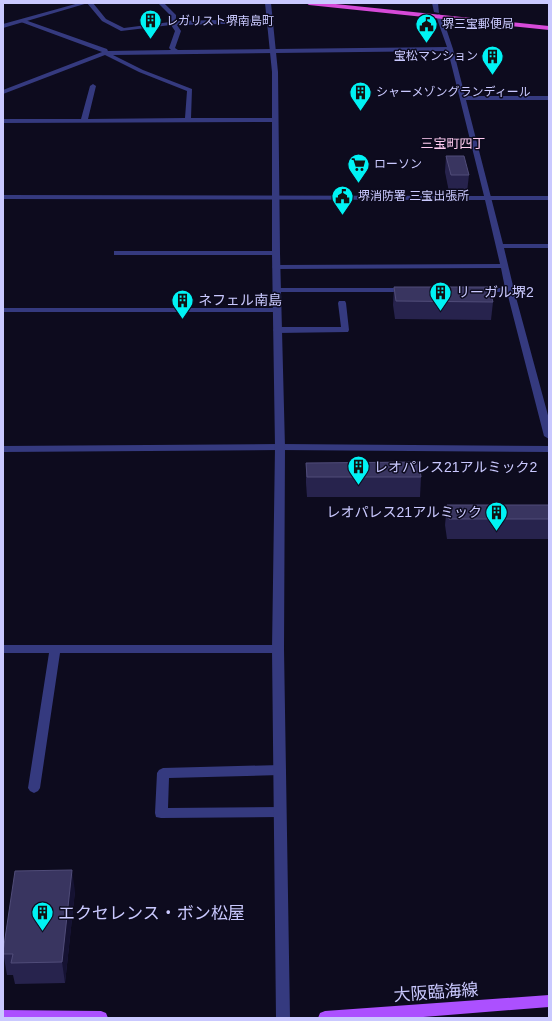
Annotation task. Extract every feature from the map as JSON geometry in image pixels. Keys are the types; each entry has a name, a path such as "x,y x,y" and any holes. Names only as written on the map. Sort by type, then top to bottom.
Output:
{"highway":[{"path":"309,3 549,24"},
{"path":"357,3 549,28"}],"main road":[{"name":"大阪臨海線","path":"325,1018 549,1001"},
{"path":"3,1017 101,1018"}],"street":[{"path":"3,26 85,3"},
{"path":"90,3 104,20 123,30 174,23 271,21"},
{"path":"161,3 174,16 174,23 178,31 172,48 176,52"},
{"path":"268,3 274,51 276,290 280,447 278,649 283,1018"},
{"path":"434,3 450,49 510,290 549,436"},
{"path":"23,21 105,50 105,53 141,71 190,90 188,120"},
{"path":"5,90 105,53 450,49"},
{"path":"84,120 93,86"},
{"path":"462,98 536,100 549,98"},
{"path":"3,121 274,120"},
{"path":"3,197 549,198"},
{"path":"500,246 549,246"},
{"path":"117,253 183,257 276,253"},
{"path":"276,267 505,266"},
{"path":"276,290 416,290"},
{"path":"471,290 510,290"},
{"path":"277,330 345,330 342,303"},
{"path":"3,310 277,310"},
{"path":"3,449 280,447 549,449"},
{"path":"3,649 278,649"},
{"path":"34,788 55,649"},
{"path":"280,770 163,773 161,813 280,812"}],"building":[{"path":"446,156 464,156 469,175 451,175"},
{"path":"394,287 489,287 493,302 396,301"},
{"path":"419,462 421,477 307,477 306,463"},
{"path":"447,505 549,505 549,519 449,519"},
{"name":"エクセレンス・ボン松屋","path":"72,870 62,962 11,963 13,954 3,954 3,952 15,871"}],"place":[{"name":"レガリスト堺南島町","path":"150,40"},
{"name":"堺三宝郵便局","path":"426,44"},
{"name":"宝松マンション","path":"493,76"},
{"name":"シャーメゾングランディール","path":"360,112"},
{"name":"ローソン","path":"358,184"},
{"name":"堺消防署 三宝出張所","path":"342,216"},
{"name":"リーガル堺2","path":"441,312"},
{"name":"ネフェル南島","path":"183,320"},
{"name":"レオパレス21アルミック2","path":"359,486"},
{"name":"レオパレス21アルミック","path":"497,532"},
{"name":"エクセレンス・ボン松屋","path":"42,932"}],"district":[{"name":"三宝町四丁","path":"453,143"}]}
